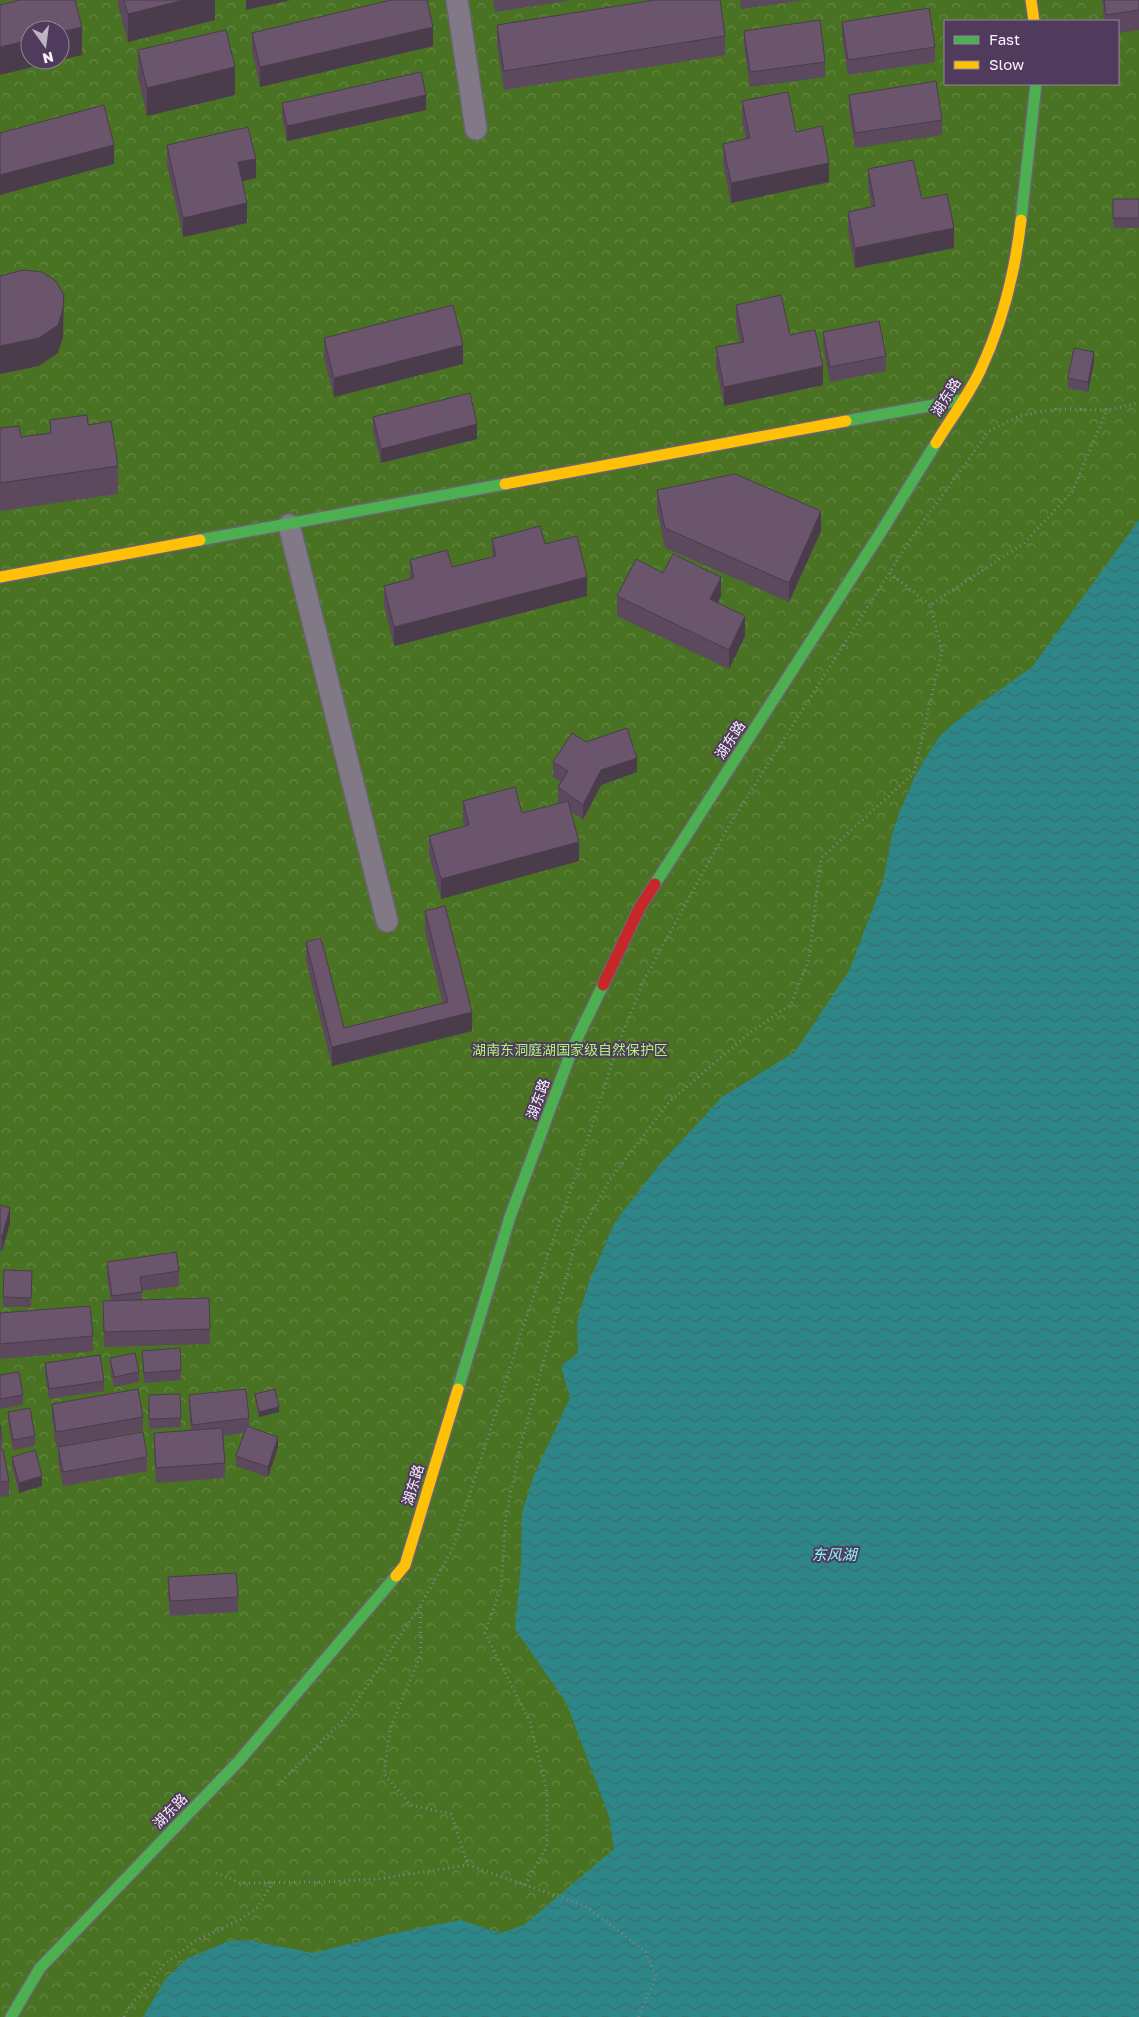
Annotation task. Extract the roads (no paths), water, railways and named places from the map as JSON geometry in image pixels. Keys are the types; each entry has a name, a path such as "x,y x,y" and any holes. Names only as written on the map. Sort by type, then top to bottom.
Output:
{"street":[{"path":"457,0 476,129"},
{"path":"1032,0 1034,20"},
{"name":"湖东路","path":"11,2017 40,1968 238,1762 405,1565 510,1217 573,1047 640,907 882,532 978,373 998,329 1017,258 1036,85"},
{"path":"0,577 961,400"},
{"path":"289,525 387,921"}],"water":[{"name":"东风湖","path":"1139,520 1139,2017 143,2017 166,1978 188,1958 229,1941 248,1940 313,1953 386,1935 460,1920 501,1933 524,1925 614,1849 609,1816 566,1702 515,1629 521,1565 522,1513 534,1475 570,1398 561,1366 578,1353 577,1321 589,1282 615,1222 660,1164 722,1097 795,1052 849,971 883,882 892,834 899,813 917,772 939,737 957,720 1032,667"}],"park label":[{"name":"湖南东洞庭湖国家级自然保护区","path":"570,1050"}]}
